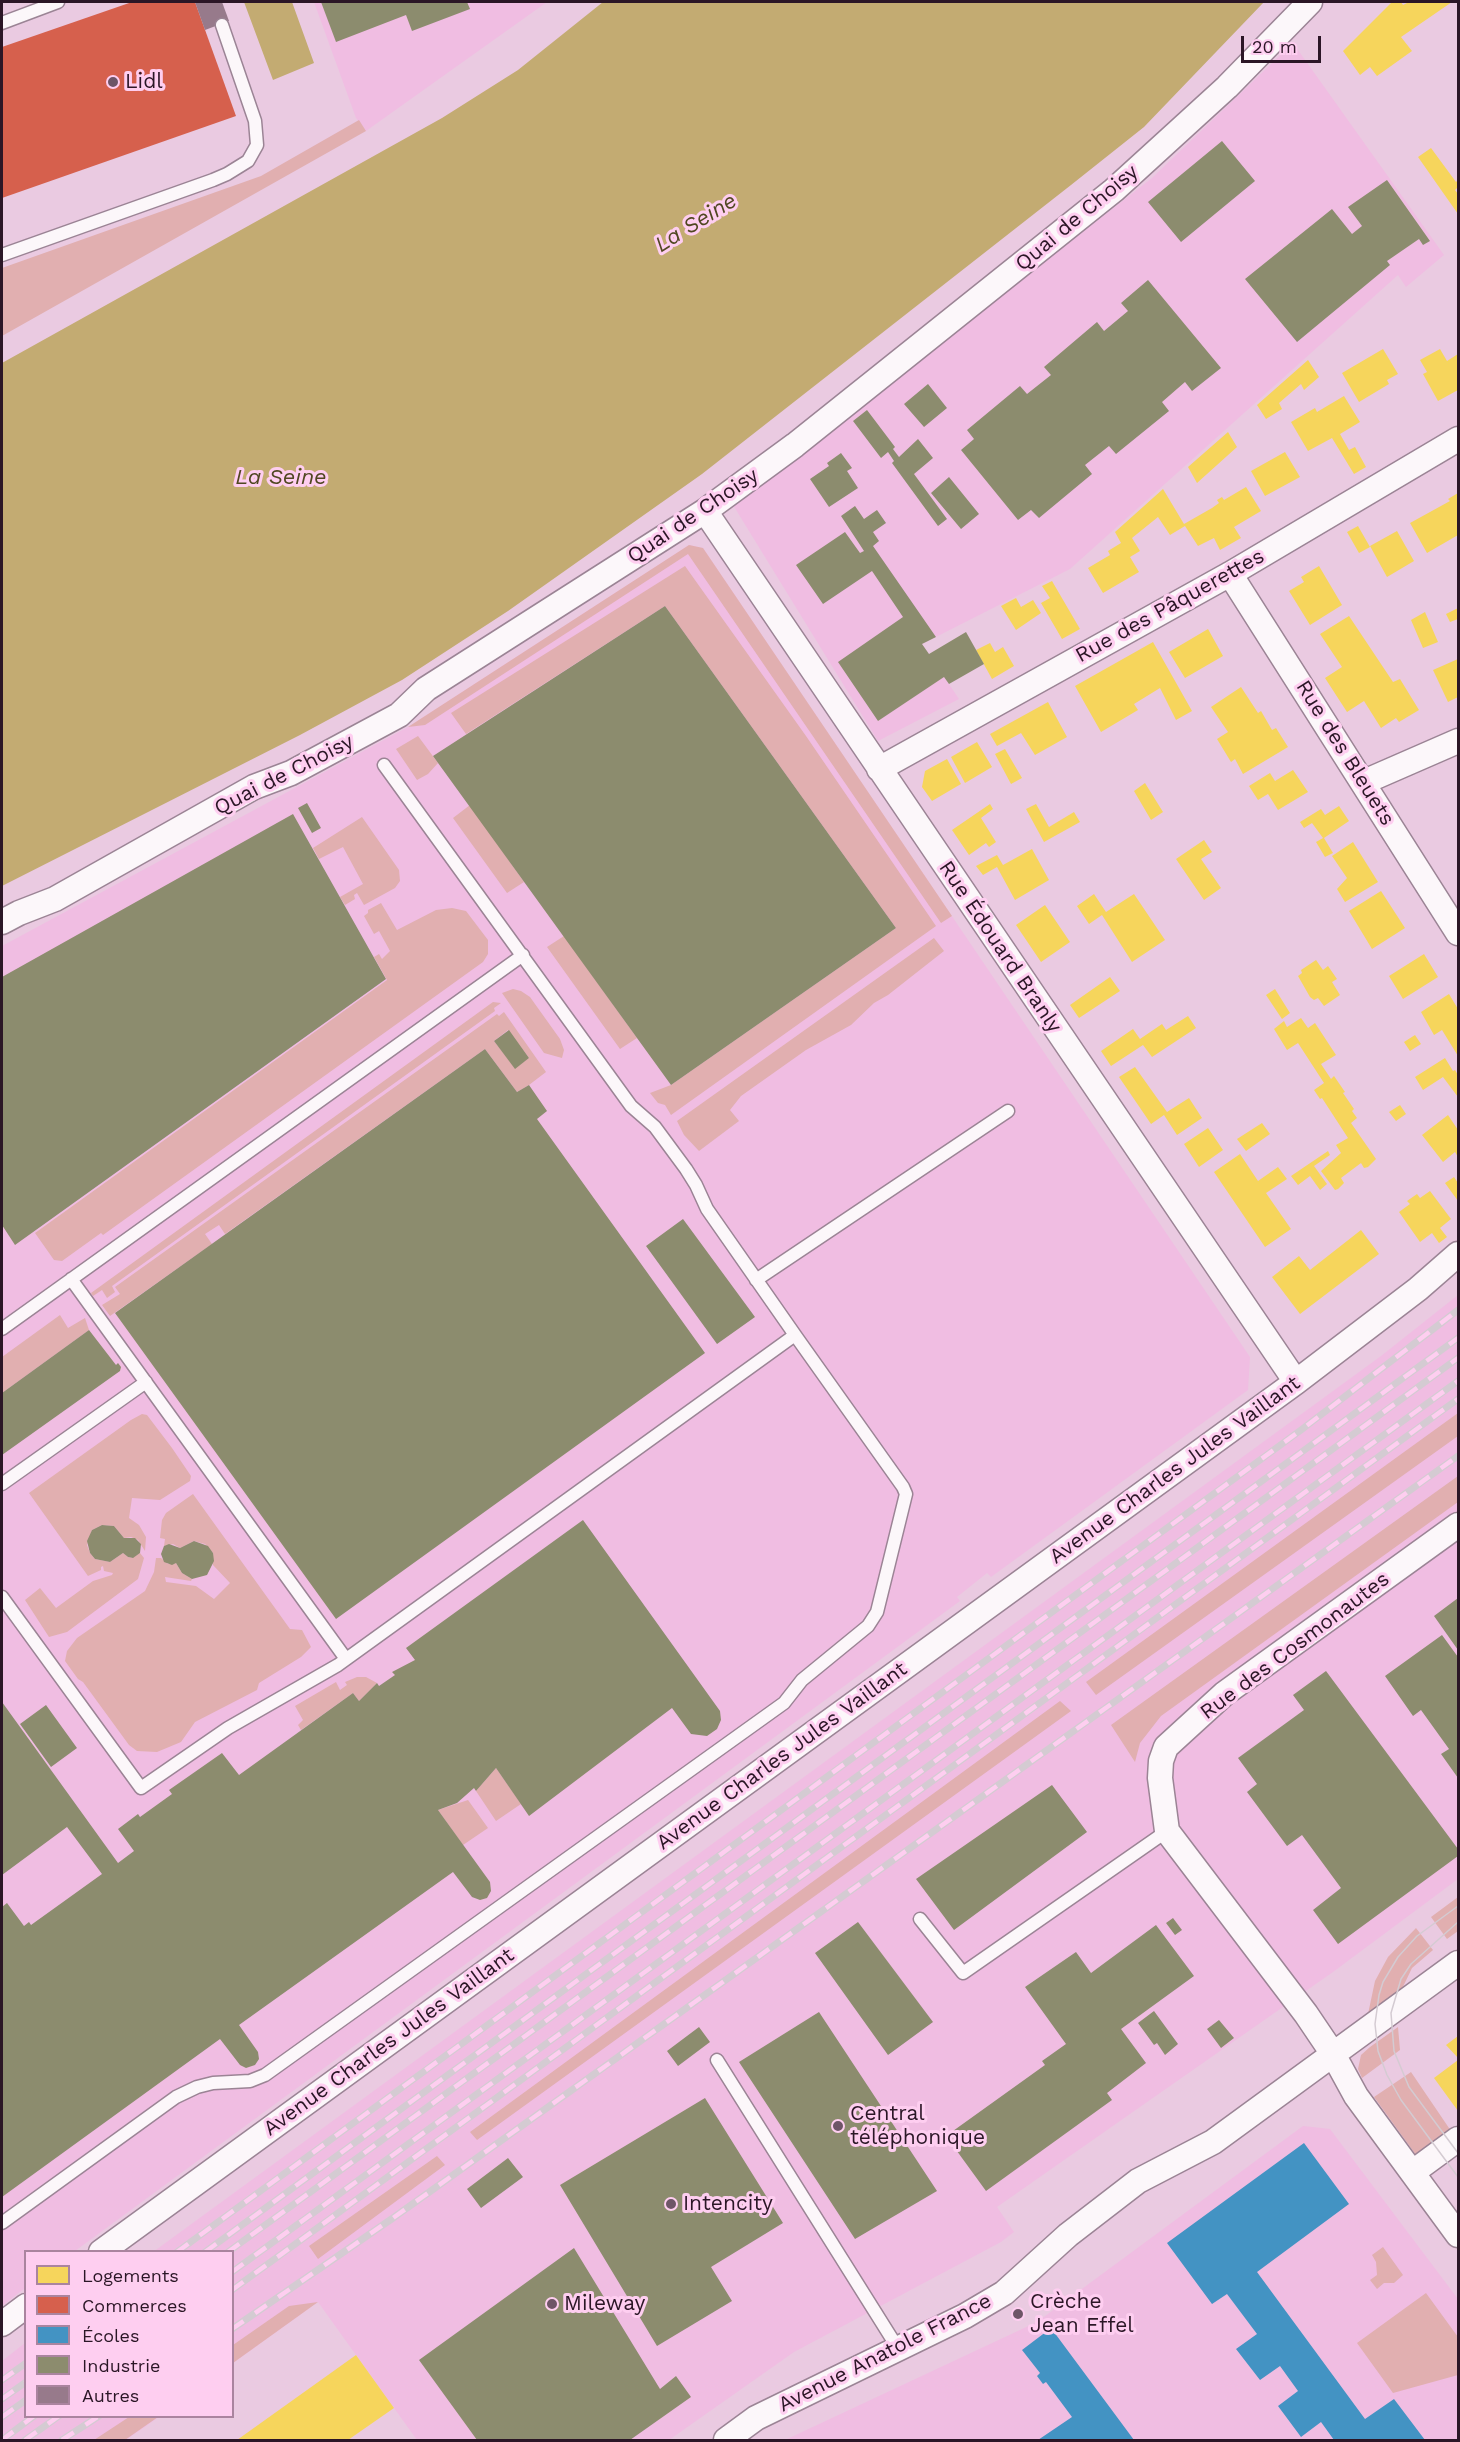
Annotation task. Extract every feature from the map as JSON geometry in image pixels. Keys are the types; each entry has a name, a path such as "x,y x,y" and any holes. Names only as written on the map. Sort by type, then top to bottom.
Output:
{"street":[{"name":"Quai de Choisy","path":"2,922 55,899 254,787 291,773 399,716 426,689 705,511 795,445 1114,189 1227,87 1310,2"},
{"name":"Rue des Pâquerettes","path":"879,769 1230,574 1458,439"},
{"name":"Rue Édouard Branly","path":"705,511 1296,1382"},
{"name":"Rue des Bleuets","path":"1230,574 1458,933"},
{"path":"1364,782 1458,741"},
{"name":"Avenue Charles Jules Vaillant","path":"104,2250 1296,1382 1418,1289 1458,1254"},
{"name":"Rue des Cosmonautes","path":"1458,1526 1224,1694 1166,1747 1161,1761 1160,1778 1167,1831 1306,2014 1333,2054 1356,2096 1458,2235"},
{"name":"Avenue Anatole France","path":"726,2440 766,2413 899,2350 965,2316 1004,2292 1068,2235 1138,2181 1213,2142 1458,1963"},
{"path":"1413,2172 1458,2139"},
{"path":"2,2324 24,2308"}],"lane":[{"path":"2,23 58,2"},
{"path":"2,255 213,180 248,161 257,144 255,121 222,25"},
{"path":"2,2223 176,2097 196,2087 213,2083 250,2081 265,2075 784,1703 802,1680 868,1626 877,1612 906,1494 903,1487 707,1209 686,1169 655,1127 631,1106 384,765"},
{"path":"2,1329 523,955"},
{"path":"756,1280 1008,1112"},
{"path":"71,1279 346,1659"},
{"path":"2,1597 141,1788 228,1728 346,1659 795,1335"},
{"path":"2,1484 146,1382"},
{"path":"921,1919 963,1974 1167,1831"},
{"path":"717,2060 899,2350"}],"shaded area":[{"path":"314,2 547,2 366,131 356,118"},
{"path":"1293,43 1444,255 1406,287 1398,275 1070,569 922,644 959,699 878,741 733,505 1152,178"},
{"path":"359,120 366,131 2,336 2,268 261,176"},
{"path":"689,545 703,548 1250,1357 1248,1390 991,1577 987,1573 957,1597 960,1601 76,2250 24,2250 24,2289 2,2306 2,946 408,727"},
{"path":"689,545 703,548 952,916 941,923 688,554 425,725 408,727"},
{"path":"685,566 806,736 936,926 671,1115 665,1105 658,1103 650,1093 671,1085 896,928 665,606 466,734 451,713"},
{"path":"418,736 438,763 428,774 417,780 396,749"},
{"path":"470,805 524,882 507,893 453,818"},
{"path":"362,817 399,870 400,881 395,888 364,905 357,893 354,895 355,899 345,905 340,897 363,884 343,847 319,859 313,848"},
{"path":"381,903 397,930 436,910 452,908 466,911 488,940 488,954 483,962 103,1235 101,1233 62,1261 54,1260 35,1233 387,980 374,957 379,954 382,959 390,951 379,931 374,934 364,916 368,910"},
{"path":"564,936 637,1038 620,1049 547,947"},
{"path":"934,938 944,951 888,995 874,1003 851,1025 806,1050 741,1096 730,1110 739,1121 699,1151 684,1135 677,1121"},
{"path":"513,989 530,997 560,1039 564,1050 562,1058 544,1053 502,993"},
{"path":"493,1002 501,1003 494,1008 495,1011 112,1286 115,1292 107,1298 102,1290 93,1296 91,1293"},
{"path":"504,1012 546,1072 517,1092 485,1049 225,1234 219,1225 205,1234 212,1244 110,1316 102,1305 120,1294 115,1287 497,1014 499,1016","holes":["508,1030 529,1058 515,1068 494,1041"]},
{"path":"1458,1295 1458,1879 1333,1972 997,2207 1014,2232 1001,2242 794,2352 669,2440 417,2440 318,2302 234,2362 234,2250 156,2250 1381,1356"},
{"path":"60,1315 68,1328 85,1318 89,1330 2,1393 2,1357"},
{"path":"1458,1413 1458,1436 1096,1695 1086,1682"},
{"path":"142,1414 147,1415 172,1448 191,1476 190,1481 160,1500 132,1498 129,1518 139,1525 146,1537 145,1551 138,1540 131,1537 124,1538 114,1526 102,1525 92,1530 87,1545 95,1559 110,1562 123,1553 132,1558 140,1553 144,1558 138,1579 67,1632 49,1637 25,1600 40,1588 56,1608 93,1581 113,1573 104,1571 103,1566 101,1570 88,1576 29,1493"},
{"path":"1458,1476 1458,1502 1161,1716 1140,1743 1135,1762 1111,1725"},
{"path":"193,1494 290,1629 302,1630 311,1647 301,1657 259,1683 257,1690 195,1722 181,1742 157,1752 137,1751 129,1745 65,1661 67,1651 77,1638 145,1591 154,1572 156,1558 161,1558 168,1564 176,1563 182,1573 192,1579 191,1581 165,1577 166,1582 196,1586 214,1599 230,1583 213,1565 213,1553 205,1544 194,1541 180,1548 173,1544 164,1546 165,1539 160,1538 162,1520 166,1513"},
{"path":"357,1677 366,1677 377,1683 359,1701 353,1693 301,1730 298,1725 303,1720 295,1706 336,1682 340,1690 347,1685 345,1682"},
{"path":"1060,1701 1071,1711 477,2140 470,2132"},
{"path":"496,1768 521,1804 496,1821 476,1791"},
{"path":"468,1800 488,1828 463,1845 438,1810"},
{"path":"1458,1897 1458,1931 1447,1939 1431,1917"},
{"path":"1416,1928 1433,1950 1412,1968 1401,1991 1368,2014 1375,1981 1388,1957"},
{"path":"1398,2027 1400,2050 1362,2078 1358,2069 1361,2055"},
{"path":"1411,2072 1451,2131 1416,2155 1374,2097"},
{"path":"1303,2126 1330,2129 1458,2299 1458,2440 785,2440 1037,2322"},
{"path":"437,2156 445,2165 318,2259 309,2246"},
{"path":"1383,2247 1403,2275 1394,2283 1384,2283 1377,2289 1370,2280 1377,2275 1376,2262 1372,2255"},
{"path":"1426,2293 1458,2337 1458,2375 1393,2393 1357,2343"},
{"path":"318,2302 234,2362 234,2344 289,2306"},
{"path":"24,2344 24,2418 158,2418 126,2440 2,2440 2,2361"},
{"path":"127,2418 157,2418 125,2440 94,2440"}],"water":[{"path":"244,2 292,2 314,63 273,80"},
{"name":"La Seine","path":"603,2 1264,2 1144,127 702,474 508,611 402,680 300,735 2,886 2,363 442,118 518,70"}],"building: Logements":[{"path":"1392,2 1401,2 1403,5 1409,2 1452,2 1401,37 1412,51 1377,76 1370,67 1360,75 1343,51"},
{"path":"1431,148 1456,182 1458,180 1458,187 1455,190 1458,194 1458,214 1418,157"},
{"path":"1383,349 1398,374 1387,380 1389,384 1359,402 1342,373"},
{"path":"1440,349 1447,361 1458,354 1458,390 1438,401 1423,374 1427,372 1420,360"},
{"path":"1308,360 1319,377 1304,390 1301,384 1279,403 1282,409 1266,419 1257,405"},
{"path":"1344,396 1360,422 1340,434 1349,450 1355,447 1366,467 1354,474 1332,438 1308,451 1291,422 1315,408 1317,412"},
{"path":"1228,432 1237,447 1197,483 1188,467"},
{"path":"1285,452 1300,477 1265,496 1251,471"},
{"path":"1246,487 1261,511 1234,527 1241,538 1220,550 1214,538 1198,546 1185,526 1170,535 1158,517 1132,538 1140,551 1130,557 1139,572 1103,593 1088,568 1110,555 1108,551 1121,543 1115,532 1163,489 1184,524 1212,508 1219,503 1217,500 1222,497 1224,500"},
{"path":"1458,493 1458,535 1427,553 1410,523 1450,501 1448,499"},
{"path":"1358,526 1370,547 1359,553 1347,532"},
{"path":"1397,531 1414,561 1387,577 1370,546"},
{"path":"1319,566 1342,605 1310,625 1289,591 1304,582 1301,577"},
{"path":"1052,581 1080,629 1062,639 1041,603 1050,598 1042,586"},
{"path":"1016,598 1021,607 1033,600 1041,613 1016,630 1001,606"},
{"path":"1458,608 1458,619 1450,622 1446,614"},
{"path":"1425,612 1438,642 1423,648 1411,620"},
{"path":"1349,616 1393,682 1400,679 1419,710 1399,722 1396,718 1381,728 1364,701 1347,712 1325,678 1342,667 1320,634"},
{"path":"1208,629 1223,656 1185,678 1169,652"},
{"path":"1153,642 1192,711 1176,720 1160,688 1134,704 1138,710 1101,732 1075,686"},
{"path":"990,643 995,652 1003,647 1014,666 992,679 976,650"},
{"path":"1458,659 1458,697 1448,702 1433,670"},
{"path":"1241,687 1258,713 1261,711 1272,730 1276,728 1288,747 1243,774 1235,759 1231,762 1217,739 1228,732 1211,707"},
{"path":"1048,702 1067,737 1035,755 1021,733 997,746 990,734"},
{"path":"977,742 992,767 965,783 951,757"},
{"path":"1005,749 1022,778 1011,784 995,754"},
{"path":"947,759 961,784 932,801 922,787 925,771"},
{"path":"1293,770 1308,792 1278,810 1268,794 1258,800 1249,786 1270,773 1275,781"},
{"path":"1145,783 1163,812 1151,820 1134,791"},
{"path":"990,804 993,809 981,818 996,842 989,847 986,843 969,855 952,830"},
{"path":"1036,804 1049,827 1074,812 1080,822 1044,842 1026,809"},
{"path":"1339,806 1349,821 1324,838 1333,853 1325,857 1316,842 1323,838 1312,823 1304,828 1300,822 1321,809 1325,815"},
{"path":"1204,840 1212,852 1201,859 1221,888 1204,900 1176,859"},
{"path":"1353,842 1378,882 1345,902 1337,889 1347,878 1332,856"},
{"path":"1032,849 1049,880 1015,900 997,867 983,875 976,866 997,855 1003,865"},
{"path":"1381,891 1405,928 1372,949 1349,911"},
{"path":"1094,894 1106,912 1134,894 1165,940 1132,962 1102,915 1089,924 1077,906"},
{"path":"1045,905 1070,942 1041,962 1016,925"},
{"path":"1424,954 1438,977 1403,999 1389,976"},
{"path":"1316,960 1323,970 1328,966 1337,979 1332,982 1340,995 1324,1006 1318,998 1314,1000 1310,997 1298,976 1302,973 1301,970"},
{"path":"1110,977 1120,991 1079,1018 1070,1005"},
{"path":"1275,989 1290,1013 1282,1019 1266,995"},
{"path":"1449,994 1458,1009 1458,1056 1442,1030 1434,1035 1421,1012"},
{"path":"1188,1016 1196,1028 1152,1057 1143,1045 1111,1066 1101,1051 1133,1029 1140,1039 1162,1024 1166,1030"},
{"path":"1301,1018 1308,1028 1315,1023 1336,1055 1321,1064 1331,1079 1334,1076 1345,1092 1343,1093 1357,1118 1351,1123 1376,1159 1368,1167 1364,1168 1361,1163 1341,1178 1344,1183 1335,1190 1321,1171 1341,1153 1336,1145 1348,1138 1322,1098 1320,1099 1314,1090 1324,1083 1298,1043 1287,1050 1274,1029 1284,1021 1287,1027"},
{"path":"1415,1035 1421,1044 1410,1051 1404,1042"},
{"path":"1445,1058 1458,1075 1458,1097 1443,1077 1423,1090 1415,1077"},
{"path":"1135,1067 1167,1112 1189,1098 1202,1118 1177,1135 1164,1115 1151,1124 1119,1077"},
{"path":"1400,1105 1406,1114 1396,1121 1389,1112"},
{"path":"1448,1115 1458,1130 1458,1157 1455,1152 1443,1162 1422,1135"},
{"path":"1262,1123 1270,1134 1246,1151 1237,1139"},
{"path":"1208,1128 1223,1150 1199,1167 1184,1144"},
{"path":"1328,1151 1330,1155 1314,1166 1327,1184 1320,1190 1310,1176 1298,1185 1291,1176"},
{"path":"1240,1154 1258,1181 1278,1167 1287,1179 1266,1193 1291,1229 1265,1247 1214,1172"},
{"path":"1454,1177 1458,1183 1458,1201 1445,1183"},
{"path":"1430,1191 1451,1219 1440,1228 1447,1237 1439,1243 1432,1233 1420,1242 1399,1212 1410,1204 1407,1201 1417,1194 1420,1198"},
{"path":"1361,1230 1379,1254 1300,1314 1272,1277 1299,1256 1310,1270"},
{"path":"1458,2036 1458,2058 1446,2045"},
{"path":"1458,2060 1458,2111 1434,2078"},
{"path":"356,2355 394,2408 348,2440 237,2440"}],"building: Commerces":[{"name":"Lidl","path":"132,2 195,2 236,116 2,198 2,47"}],"building: Écoles":[{"path":"1304,2143 1349,2204 1257,2272 1365,2419 1394,2399 1425,2440 1334,2440 1321,2422 1301,2437 1278,2406 1298,2391 1280,2366 1260,2380 1236,2349 1257,2334 1227,2294 1212,2304 1167,2243"},
{"path":"1051,2328 1134,2440 1038,2440 1072,2417 1046,2382 1043,2384 1037,2376 1040,2373 1022,2350"}],"building: Industrie":[{"path":"321,2 467,2 470,9 412,31 406,15 336,42"},
{"path":"1222,141 1255,181 1181,242 1148,202"},
{"path":"1387,180 1430,241 1423,245 1419,239 1387,261 1390,265 1297,342 1245,279 1332,209 1352,234 1362,226 1348,207"},
{"path":"1148,280 1221,368 1192,391 1185,382 1162,402 1169,411 1116,454 1109,446 1085,465 1092,474 1039,518 1031,510 1018,520 961,450 974,439 967,430 1020,386 1027,394 1051,375 1044,367 1097,322 1104,331 1128,311 1121,303"},
{"path":"928,384 947,408 924,427 904,404"},
{"path":"867,410 895,447 893,449 899,457 918,439 933,458 914,474 947,519 938,526 892,463 894,461 888,452 881,458 853,421"},
{"path":"841,453 852,468 847,471 858,488 829,507 810,479 829,466 827,463"},
{"path":"949,477 979,514 961,529 931,493"},
{"path":"855,506 864,519 877,510 886,523 873,532 879,541 873,546 936,637 922,644 929,654 966,632 984,664 949,684 944,677 878,721 838,662 903,617 872,571 823,604 796,565 845,532 860,553 864,551 841,516"},
{"path":"665,606 896,928 671,1085 433,756"},
{"path":"307,803 321,828 312,833 298,808"},
{"path":"293,814 386,979 15,1245 2,1225 2,977"},
{"path":"509,1030 529,1058 515,1069 494,1041"},
{"path":"485,1049 517,1092 529,1085 547,1111 537,1119 705,1353 336,1619 115,1313"},
{"path":"683,1219 755,1317 717,1344 646,1246"},
{"path":"89,1330 116,1365 118,1363 121,1367 120,1371 2,1455 2,1393"},
{"path":"583,1520 720,1711 721,1720 717,1729 707,1736 691,1734 672,1708 529,1816 496,1768 476,1791 474,1788 457,1803 438,1810 490,1882 491,1891 487,1898 480,1900 472,1897 453,1872 239,2025 258,2052 259,2059 255,2065 246,2068 240,2065 220,2039 2,2197 2,1907 7,1903 24,1926 29,1922 31,1925 102,1874 67,1827 2,1875 2,1702 118,1863 134,1851 118,1829 138,1814 140,1817 172,1794 169,1790 222,1753 239,1775 353,1693 359,1701 377,1683 379,1686 395,1675 392,1672 415,1660 406,1648"},
{"path":"102,1525 114,1526 124,1538 135,1538 141,1544 140,1553 133,1558 123,1553 110,1562 95,1559 90,1553 87,1541 92,1530"},
{"path":"194,1541 208,1546 213,1553 214,1561 207,1575 192,1579 182,1573 176,1563 172,1565 164,1562 161,1554 164,1546 169,1544 180,1548"},
{"path":"1458,1598 1458,1650 1434,1616"},
{"path":"1442,1635 1458,1657 1458,1778 1441,1754 1449,1749 1421,1710 1413,1716 1385,1676"},
{"path":"1326,1671 1458,1849 1458,1856 1338,1944 1313,1910 1341,1888 1302,1835 1287,1846 1247,1792 1257,1784 1238,1758 1304,1710 1293,1695"},
{"path":"46,1705 77,1748 51,1767 20,1724"},
{"path":"1052,1785 1087,1832 954,1930 916,1879"},
{"path":"1173,1918 1182,1930 1175,1935 1166,1923"},
{"path":"858,1922 933,2022 888,2055 815,1953"},
{"path":"1156,1925 1194,1976 1121,2029 1146,2063 1107,2093 1112,2100 986,2191 946,2136 1045,2065 1042,2061 1066,2044 1025,1987 1076,1952 1091,1973"},
{"path":"1154,2011 1178,2044 1165,2055 1157,2043 1154,2045 1138,2023"},
{"name":"Central téléphonique","path":"819,2012 937,2191 855,2239 739,2062"},
{"path":"1219,2020 1234,2038 1221,2048 1207,2029"},
{"path":"699,2027 710,2042 678,2066 667,2051"},
{"name":"Intencity","path":"705,2098 783,2223 711,2267 732,2301 657,2346 560,2185"},
{"path":"508,2158 523,2177 481,2208 467,2189"},
{"name":"Mileway","path":"574,2248 660,2389 676,2376 691,2397 630,2440 477,2440 419,2360"}],"building: Autres":[{"path":"195,2 222,2 229,21 205,30"}],"tram line":[{"path":"1458,1906 1417,1936 1398,1957 1383,1982 1375,2024 1378,2051 1387,2075 1401,2100 1458,2177"},
{"path":"1458,1922 1411,1964 1401,1979 1391,2013 1394,2051 1409,2087 1458,2153"}],"railway":[{"path":"180,2250 1301,1430 1458,1310"},
{"path":"208,2250 1458,1338"},
{"path":"231,2250 1458,1358"},
{"path":"234,2271 1458,1381"},
{"path":"234,2289 1458,1399"},
{"path":"234,2328 393,2218 1458,1456"},
{"path":"2,2380 24,2364"},
{"path":"2,2399 24,2383"},
{"path":"2,2417 24,2401"},
{"path":"2,2440 31,2418"},
{"path":"25,2440 56,2418"},
{"path":"62,2440 96,2418"}],"place":[{"name":"Lidl","path":"113,82"},
{"name":"Central téléphonique","path":"838,2126"},
{"name":"Intencity","path":"671,2204"},
{"name":"Mileway","path":"552,2304"},
{"name":"Crèche Jean Effel","path":"1018,2314"}]}
